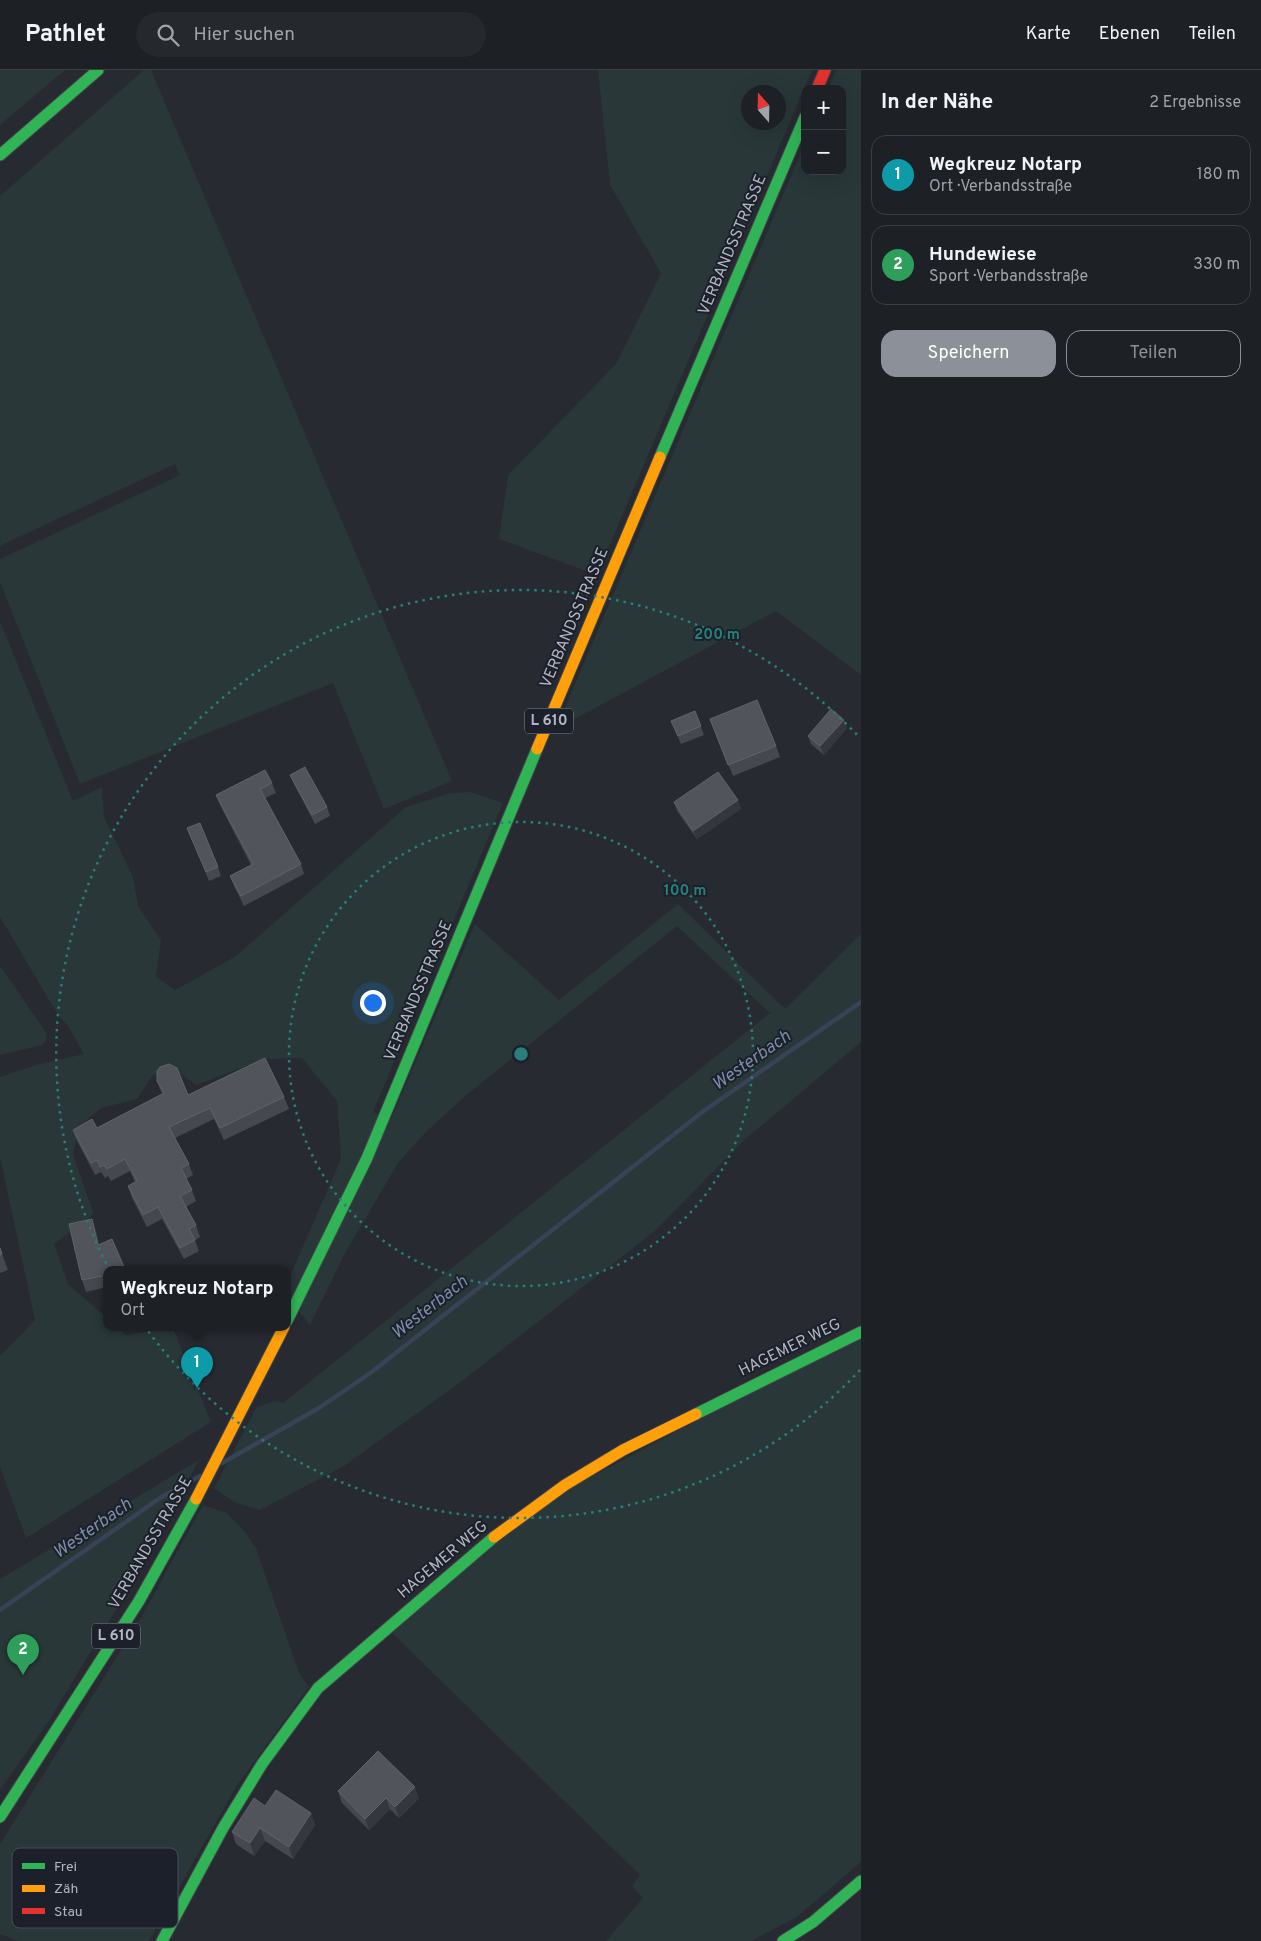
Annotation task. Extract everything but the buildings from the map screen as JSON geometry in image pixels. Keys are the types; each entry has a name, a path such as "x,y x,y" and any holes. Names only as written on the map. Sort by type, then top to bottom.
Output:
{"main road":[{"path":"0,155 98,70"},
{"path":"819,85 825,70"},
{"name":"VERBANDSSTRASSE","path":"291,1313 367,1158 581,644 801,127"},
{"name":"VERBANDSSTRASSE","path":"0,1817 139,1601 208,1476 282,1331"},
{"name":"HAGEMER WEG","path":"178,1911 223,1828 262,1764 318,1688 482,1546 565,1485 623,1450 861,1332"},
{"path":"783,1941 813,1922 861,1881"},
{"name":"HAGEMER WEG","path":"162,1941 169,1928"}],"shaded area":[{"path":"0,70 65,70 0,125"},
{"path":"144,70 151,70 452,781 384,809 333,683 80,784 0,582 0,559 180,475 175,464 0,546 0,196"},
{"path":"598,70 812,70 806,85 801,85 801,96 597,575 499,539 508,475 616,364 661,273 610,185"},
{"path":"836,70 861,70 861,675 776,611 556,729 801,152 801,175 846,175 846,85 830,85"},
{"path":"0,621 73,801 102,787 104,817 133,877 138,906 161,940 156,977 175,990 236,956 406,807 450,793 471,792 503,803 373,1112 391,1119 475,924 559,1000 678,904 785,1009 861,934 861,1042 742,1142 655,1231 458,1384 344,1466 260,1510 236,1503 214,1488 257,1407 275,1401 283,1403 770,1013 677,926 464,1097 426,1132 398,1163 344,1255 310,1325 291,1302 291,1274 341,1159 337,1101 302,1058 265,1059 196,1085 174,1069 153,1075 137,1099 101,1108 79,1127 73,1155 94,1214 54,1244 68,1284 103,1315 103,1331 121,1331 126,1335 153,1331 174,1331 211,1422 26,1538 0,1467 0,1356 35,1320 0,1157 0,1077 36,1065 84,1054 69,1028 55,1010 0,917"},
{"path":"0,966 46,1032 47,1039 42,1045 0,1055"},
{"path":"861,1334 861,1862 797,1917 751,1941 606,1941 643,1898 632,1886 640,1875 392,1633 486,1548 568,1489"},
{"path":"199,1460 135,1578 49,1721 0,1790 0,1579"},
{"path":"203,1505 227,1513 245,1532 256,1548 299,1673 309,1687 236,1787 178,1890 178,1848 12,1848 12,1928 156,1928 149,1941 18,1941 0,1934 0,1844 138,1623"}],"waterway":[{"name":"Westerbach","path":"222,1463 319,1408 369,1374 705,1110 861,1002"},
{"name":"Westerbach","path":"0,1610 160,1498 200,1476"}],"traffic: fast":[{"path":"0,155 98,70"},
{"path":"660,457 801,126"},
{"path":"291,1313 367,1158 537,749"},
{"path":"696,1414 861,1332"},
{"path":"0,1817 139,1601 196,1499"},
{"path":"178,1911 223,1828 262,1764 318,1688 494,1537"},
{"path":"783,1941 813,1922 861,1881"},
{"path":"162,1941 169,1928"}],"traffic: slow":[{"path":"537,749 660,457"},
{"path":"196,1499 282,1331"},
{"path":"494,1537 565,1485 623,1450 696,1414"}],"traffic: jam":[{"path":"819,85 825,70"}],"place":[{"name":"Wegkreuz Notarp","path":"197,1388"},
{"name":"Hundewiese","path":"23,1675"}]}
